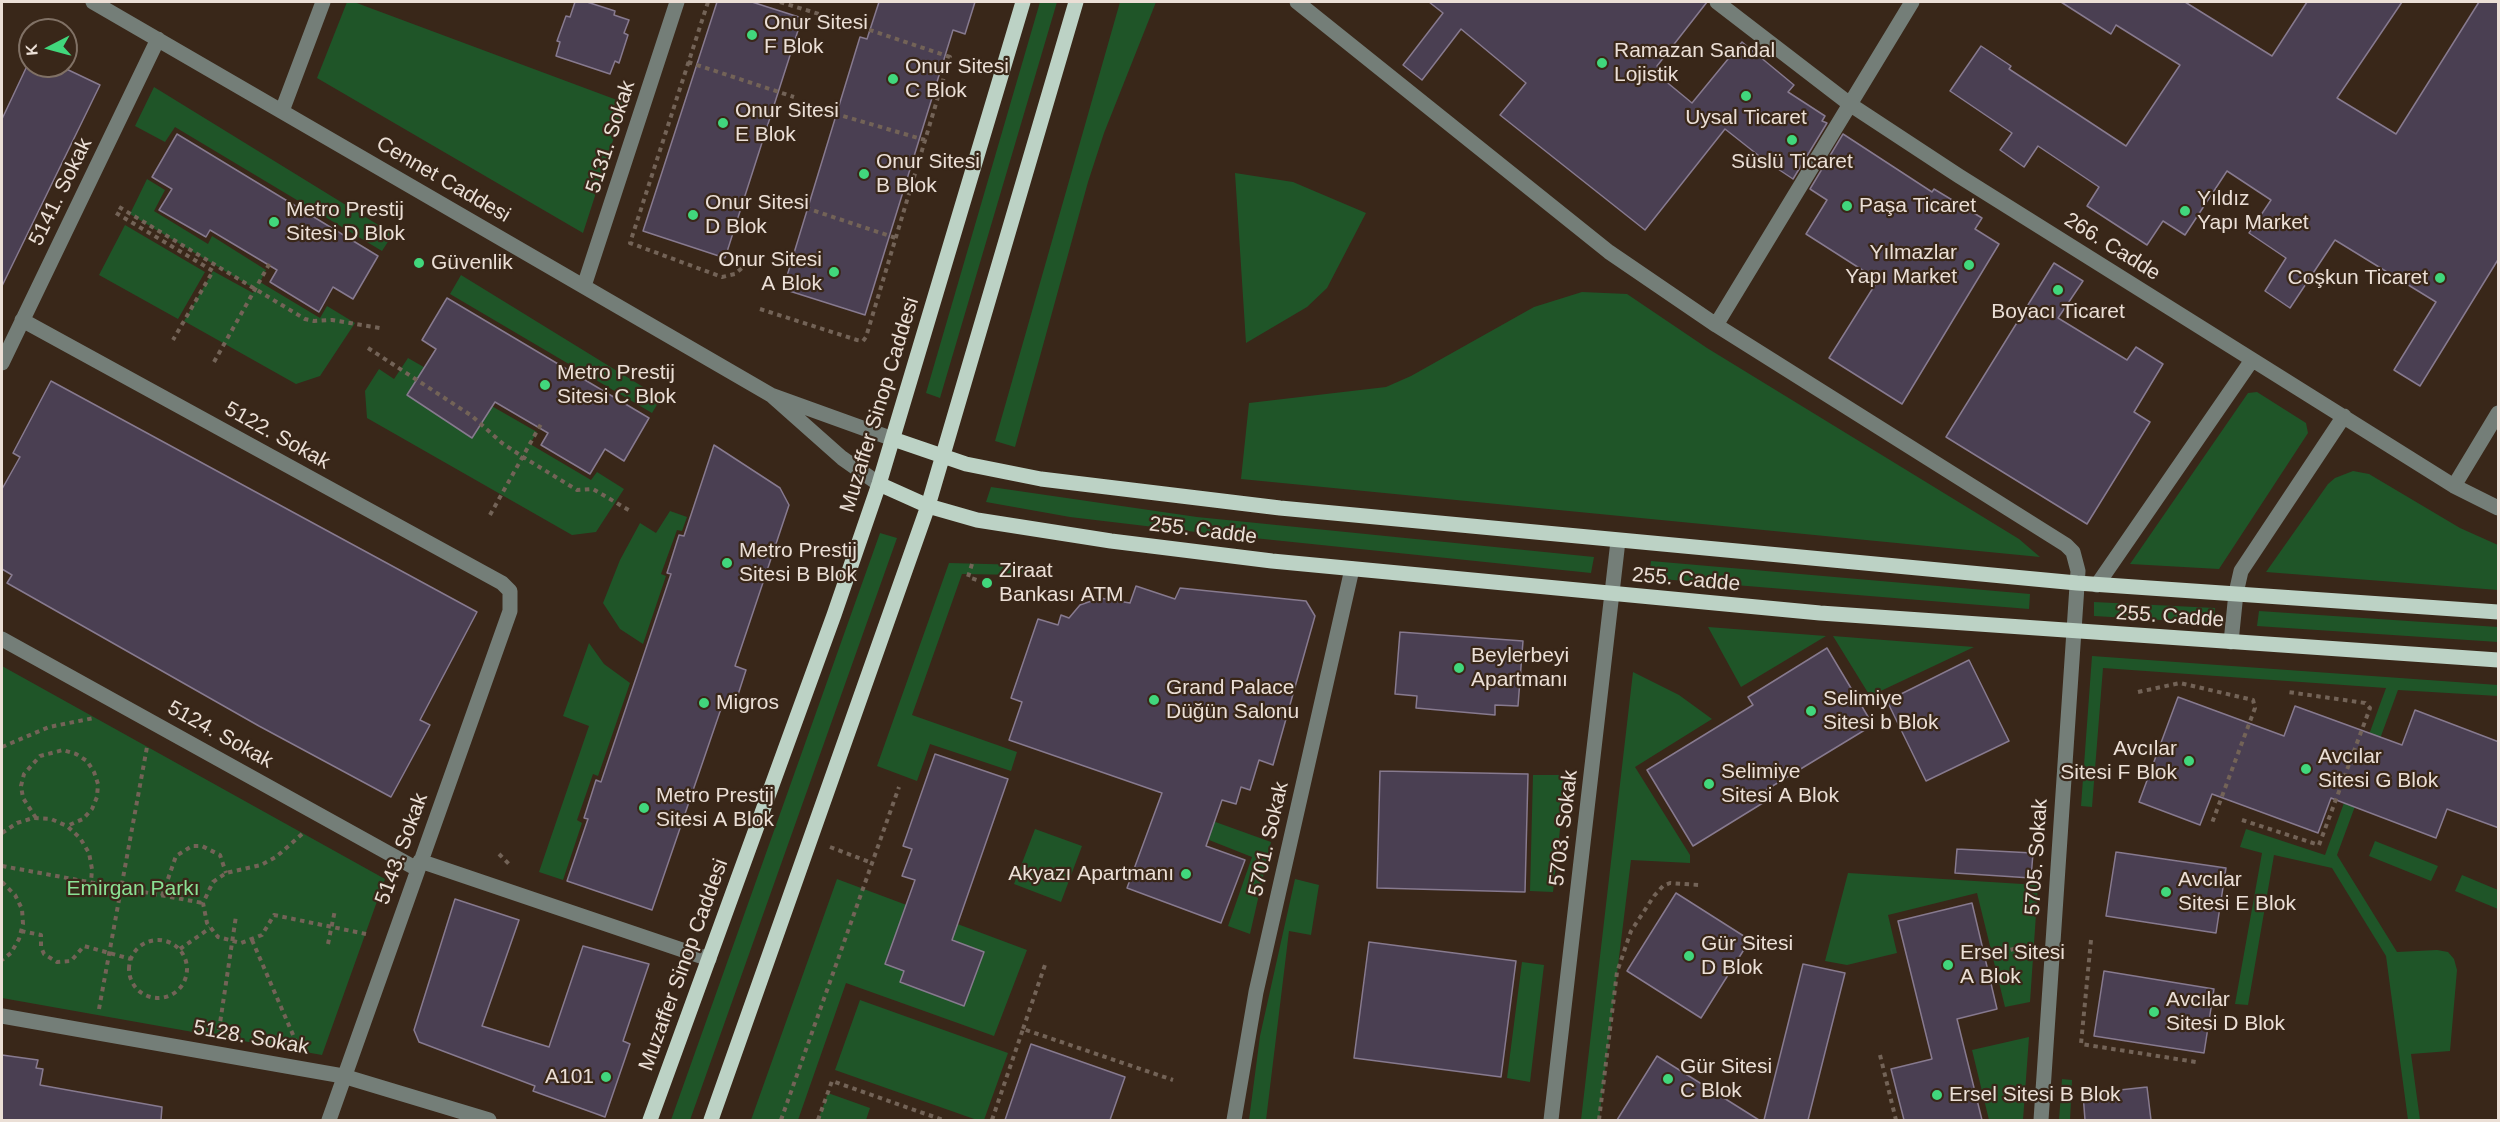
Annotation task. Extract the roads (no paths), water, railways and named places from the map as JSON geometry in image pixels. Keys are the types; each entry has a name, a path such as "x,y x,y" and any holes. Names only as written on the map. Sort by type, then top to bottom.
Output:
{"main road":[{"name":"Muzaffer Sinop Caddesi","path":"650,1120 879,484 1023,2"},
{"path":"711,1120 928,506 1076,2"},
{"name":"255. Cadde","path":"893,439 942,457 985,468 1122,491 1618,541 2097,585 2499,612"},
{"name":"255. Cadde","path":"879,484 928,506 977,520 1048,532 1352,569 1612,594 2073,631 2499,660"}],"street":[{"name":"Cennet Caddesi","path":"93,2 771,395 893,439"},
{"path":"282,111 323,2"},
{"name":"5131. Sokak","path":"584,286 677,2"},
{"name":"5705. Sokak","path":"1297,2 1601,246 1716,325 2066,545 2076,561 2077,583 2041,1120"},
{"name":"266. Cadde","path":"1717,2 1851,105 1959,176 2454,486 2499,508"},
{"path":"1716,325 1912,2"},
{"name":"5141. Sokak","path":"2,363 158,39"},
{"name":"5122. Sokak","path":"22,320 502,583 510,591"},
{"path":"2097,585 2252,360"},
{"name":"Cennet Caddesi","path":"771,395 842,458 879,484"},
{"path":"2454,486 2499,413"},
{"path":"2231,642 2236,593 2241,571 2344,416"},
{"name":"5703. Sokak","path":"1551,1120 1618,541"},
{"name":"5701. Sokak","path":"1234,1120 1256,992 1352,569"},
{"name":"5143. Sokak","path":"329,1120 510,611 510,591"},
{"name":"5124. Sokak","path":"2,639 419,865 709,960"},
{"name":"5128. Sokak","path":"2,1016 343,1076 489,1120"}],"place":[{"name":"Onur Sitesi F Blok","path":"752,35"},
{"name":"Ramazan Sandal Lojistik","path":"1602,63"},
{"name":"Onur Sitesi C Blok","path":"893,79"},
{"name":"Uysal Ticaret","path":"1746,96"},
{"name":"Onur Sitesi E Blok","path":"723,123"},
{"name":"Süslü Ticaret","path":"1792,140"},
{"name":"Onur Sitesi B Blok","path":"864,174"},
{"name":"Paşa Ticaret","path":"1847,206"},
{"name":"Yıldız Yapı Market","path":"2185,211"},
{"name":"Onur Sitesi D Blok","path":"693,215"},
{"name":"Metro Prestij Sitesi D Blok","path":"274,222"},
{"name":"Güvenlik","path":"419,263"},
{"name":"Yılmazlar Yapı Market","path":"1969,265"},
{"name":"Onur Sitesi A Blok","path":"834,272"},
{"name":"Coşkun Ticaret","path":"2440,278"},
{"name":"Boyacı Ticaret","path":"2058,290"},
{"name":"Metro Prestij Sitesi C Blok","path":"545,385"},
{"name":"Metro Prestij Sitesi B Blok","path":"727,563"},
{"name":"Ziraat Bankası ATM","path":"987,583"},
{"name":"Beylerbeyi Apartmanı","path":"1459,668"},
{"name":"Grand Palace Düğün Salonu","path":"1154,700"},
{"name":"Migros","path":"704,703"},
{"name":"Selimiye Sitesi b Blok","path":"1811,711"},
{"name":"Avcılar Sitesi F Blok","path":"2189,761"},
{"name":"Avcılar Sitesi G Blok","path":"2306,769"},
{"name":"Selimiye Sitesi A Blok","path":"1709,784"},
{"name":"Metro Prestij Sitesi A Blok","path":"644,808"},
{"name":"Akyazı Apartmanı","path":"1186,874"},
{"name":"Avcılar Sitesi E Blok","path":"2166,892"},
{"name":"Gür Sitesi D Blok","path":"1689,956"},
{"name":"Ersel Sitesi A Blok","path":"1948,965"},
{"name":"Avcılar Sitesi D Blok","path":"2154,1012"},
{"name":"A101","path":"606,1077"},
{"name":"Gür Sitesi C Blok","path":"1668,1079"},
{"name":"Ersel Sitesi B Blok","path":"1937,1095"}],"park label":[{"name":"Emirgan Parkı","path":"133,889"}]}
